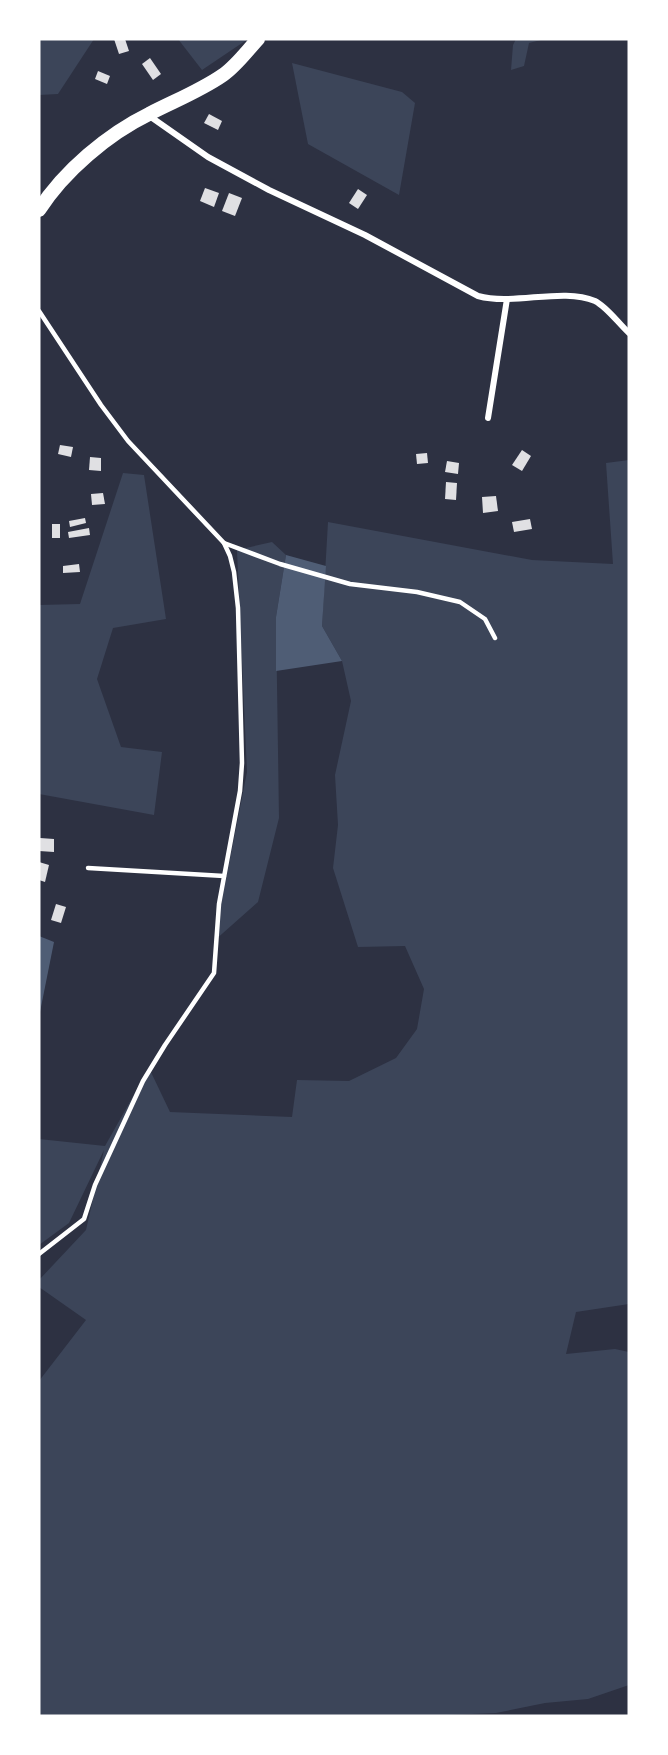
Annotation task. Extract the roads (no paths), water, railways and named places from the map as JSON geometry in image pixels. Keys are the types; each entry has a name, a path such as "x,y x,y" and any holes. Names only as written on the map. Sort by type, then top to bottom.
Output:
{"main road":[{"path":"39,210 52,190 68,173 118,132 148,114 204,88 226,73 258,39"}],"street":[{"path":"148,114 208,157 478,296 488,299 579,296 597,302 629,333"},
{"path":"488,418 507,299"}],"lane":[{"path":"39,310 101,405 128,441 224,543 230,556 238,608 242,763 240,791 219,904 214,973 143,1081 95,1185 84,1219 39,1254"},
{"path":"224,543 280,564 350,584 417,592 460,602 485,619 495,639"},
{"path":"88,868 224,876"}]}
